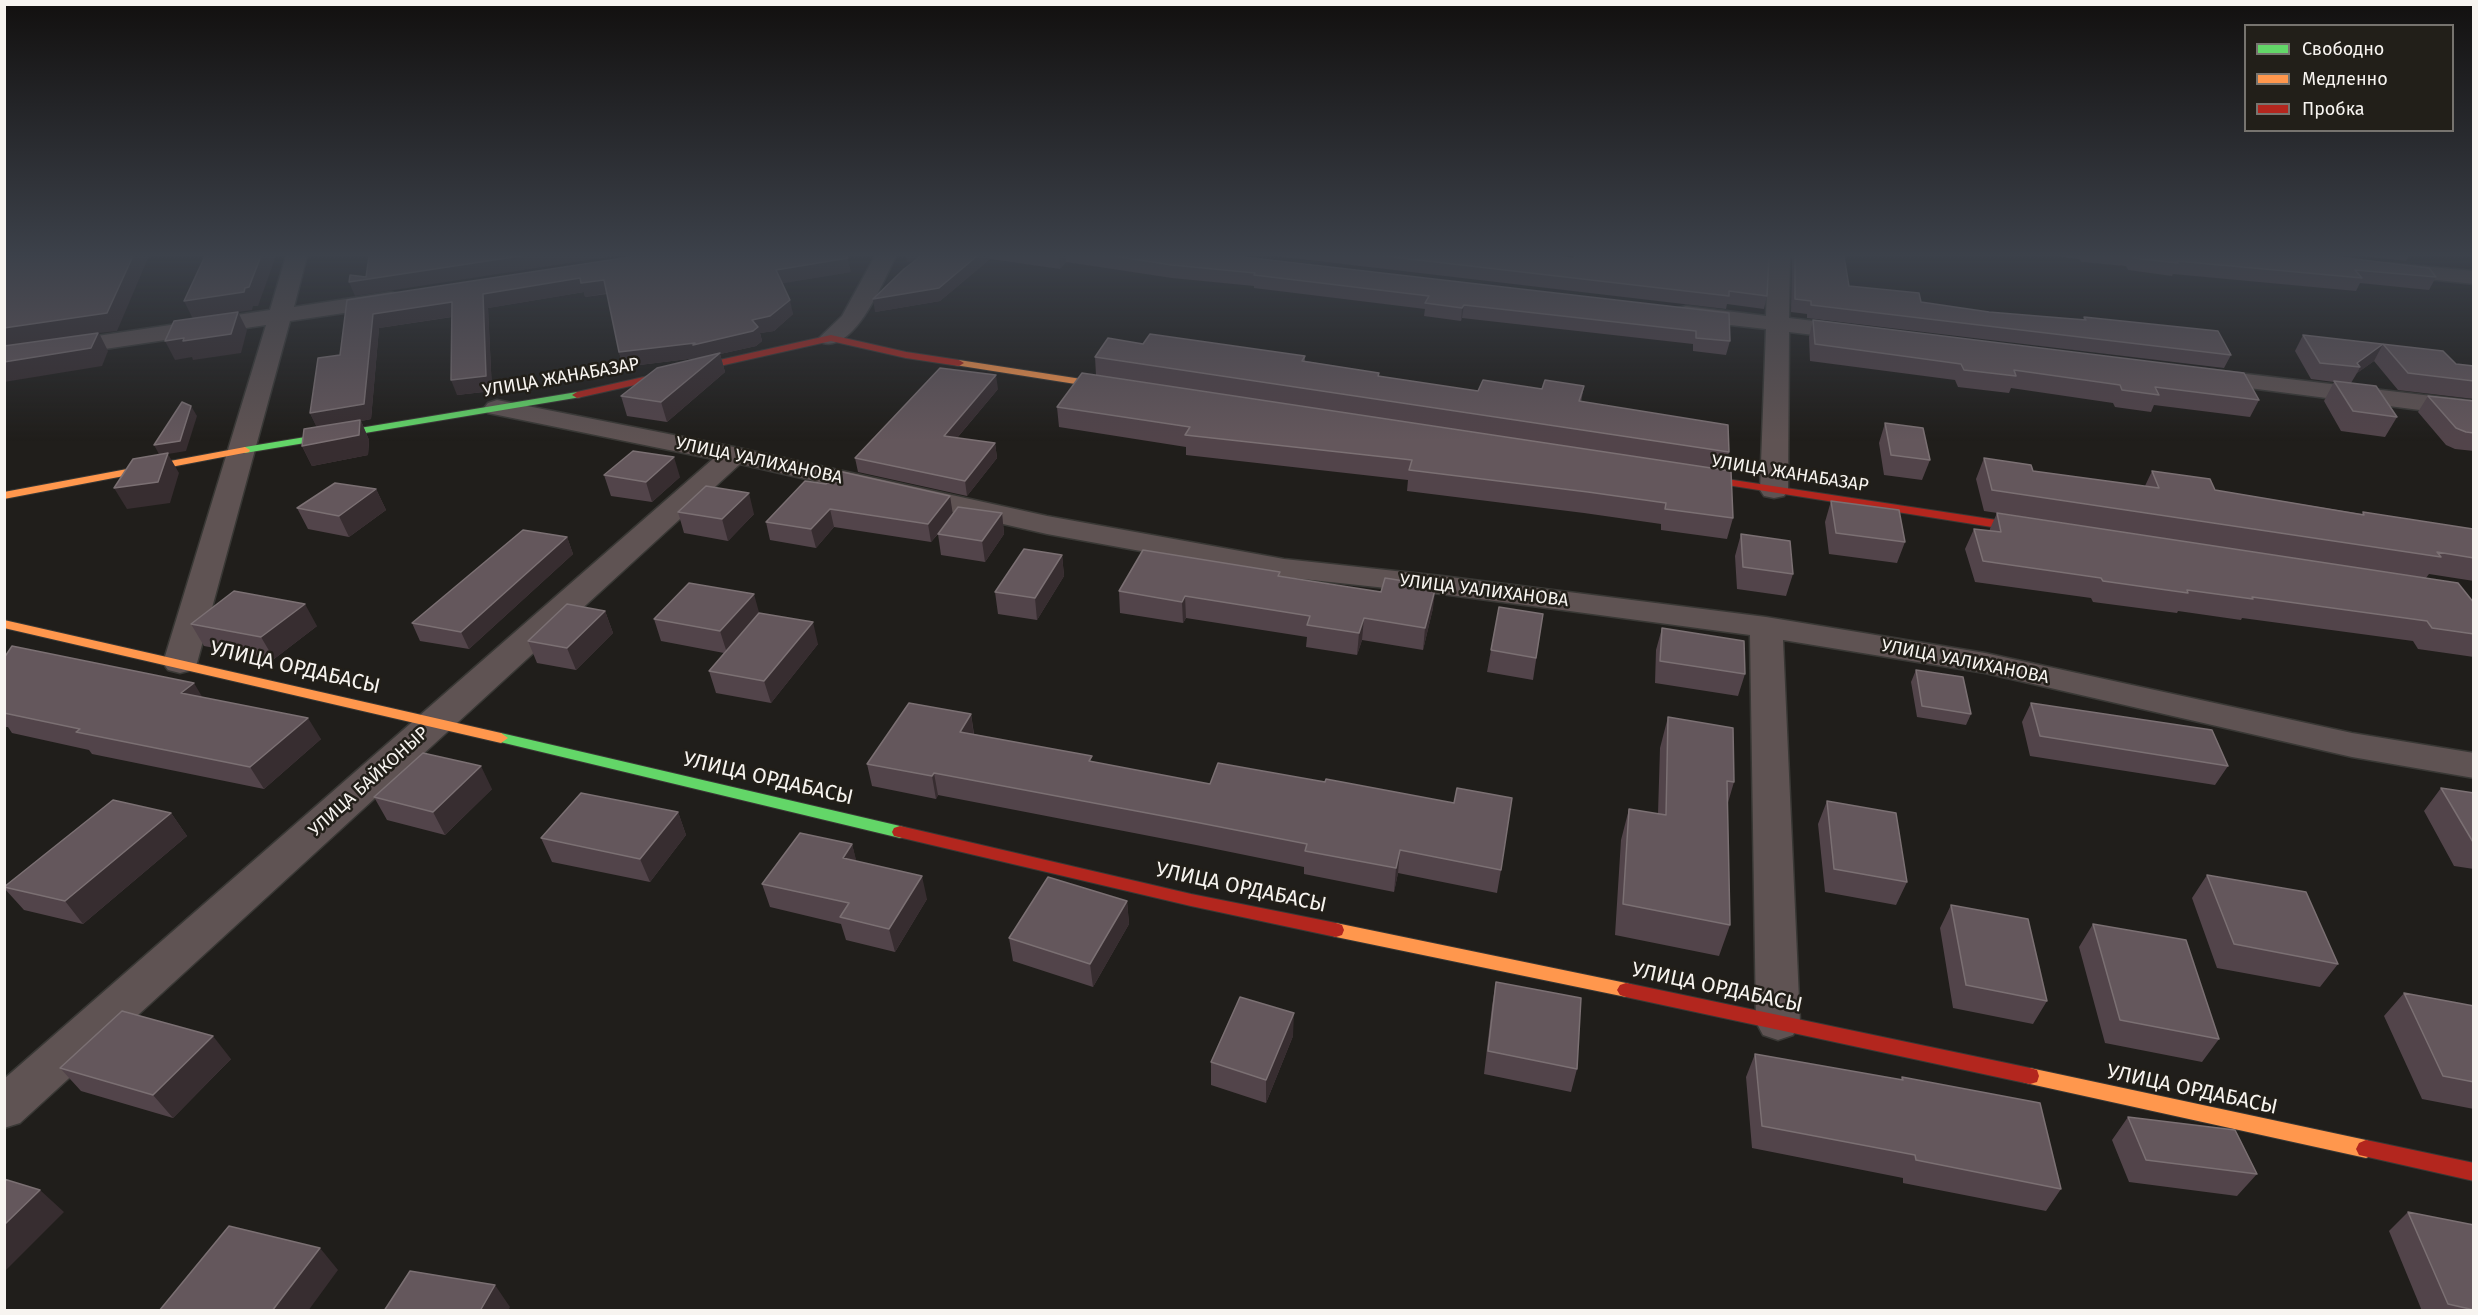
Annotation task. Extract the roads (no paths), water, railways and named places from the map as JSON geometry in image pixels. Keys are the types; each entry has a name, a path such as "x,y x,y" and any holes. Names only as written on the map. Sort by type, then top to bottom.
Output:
{"street":[{"path":"4,357 269,317"},
{"path":"180,663 278,317"},
{"path":"831,338 852,317"},
{"path":"1722,317 1872,335"},
{"path":"1774,490 1778,317"},
{"name":"УЛИЦА ЖАНАБАЗАР","path":"4,496 240,451 606,390 831,338 906,355 1129,389"},
{"path":"2179,373 2474,409"},
{"name":"УЛИЦА УАЛИХАНОВА","path":"497,408 734,455 1047,525 1284,568 1442,585 1766,627 1985,663 2352,745 2474,766"},
{"name":"УЛИЦА БАЙКОНЫР","path":"4,1108 734,455"},
{"name":"УЛИЦА ЖАНАБАЗАР","path":"1669,473 2047,531"},
{"name":"УЛИЦА ОРДАБАСЫ","path":"4,624 436,722 1191,900 1778,1022 2474,1172"},
{"path":"1766,627 1778,1022"}]}
